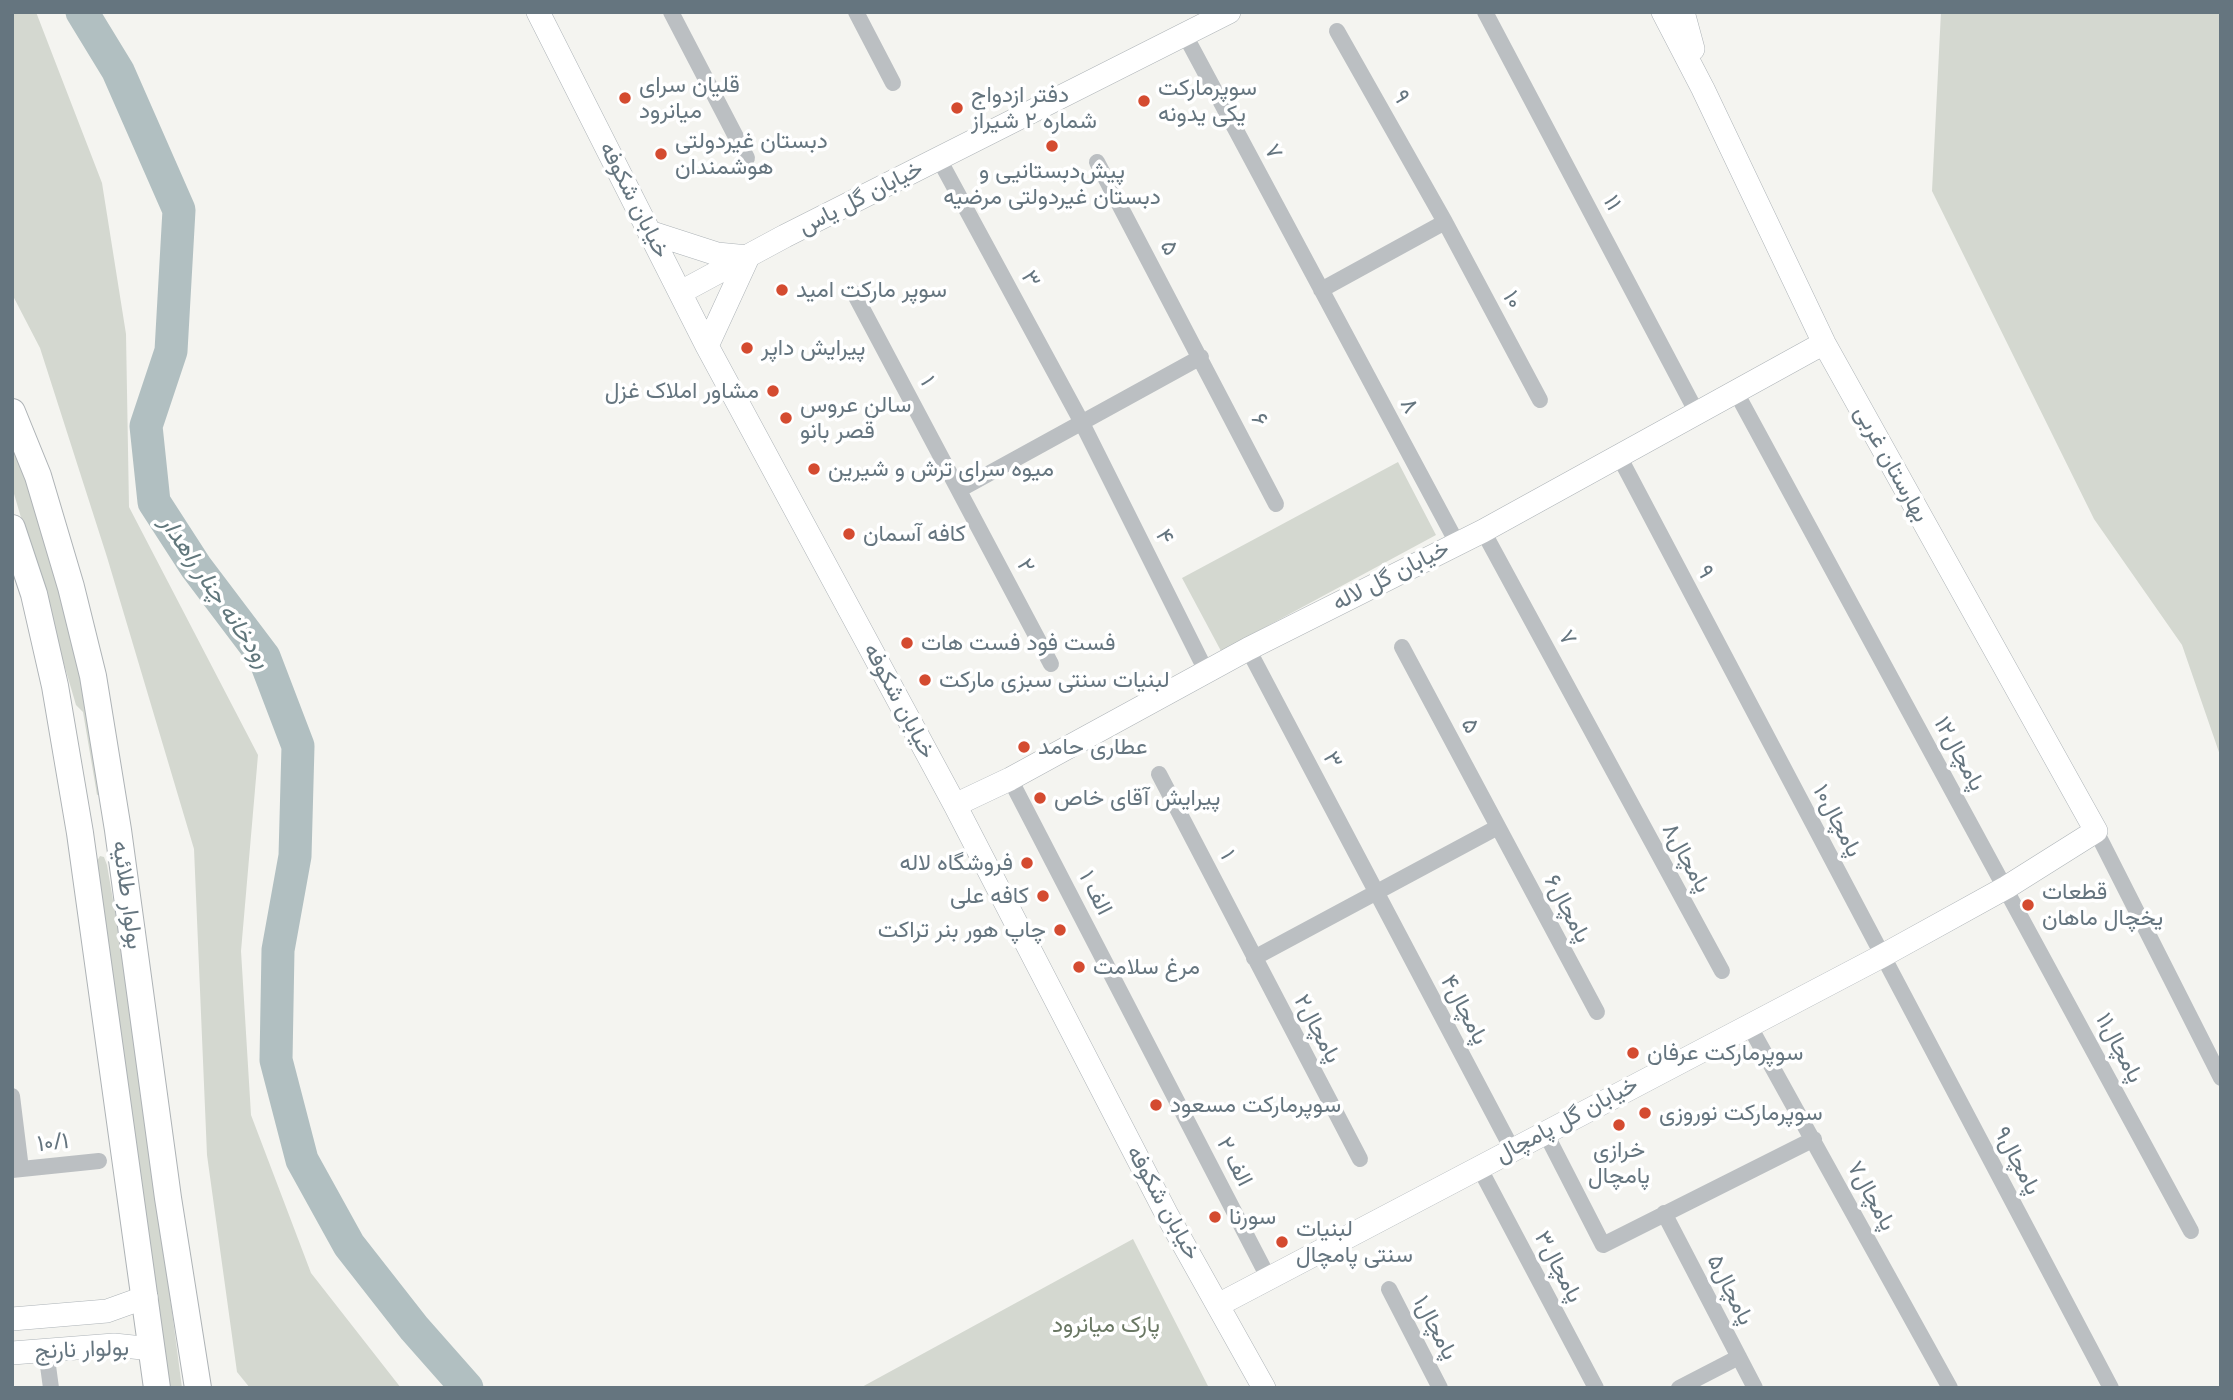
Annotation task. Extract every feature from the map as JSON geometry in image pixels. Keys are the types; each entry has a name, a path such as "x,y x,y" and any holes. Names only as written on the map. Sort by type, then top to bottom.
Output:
{"main road":[{"name":"بولوار طلائیه","path":"12,412 38,476 71,586 93,676 118,830 168,1198 198,1388"},
{"name":"بولوار طلائیه","path":"12,528 34,594 55,686 80,833 157,1388"},
{"path":"80,833 118,830"}],"street":[{"name":"خیابان شکوفه","path":"538,12 707,346 956,805 1166,1213 1220,1304 1264,1388"},
{"path":"671,12 747,158"},
{"path":"856,12 893,83"},
{"name":"خیابان گل یاس","path":"681,292 1229,12"},
{"name":"۱۱","path":"1485,12 1698,415"},
{"name":"بهارستان غربی","path":"1663,12 1703,89 1824,343 2096,831"},
{"name":"بهارستان غربی","path":"1683,12 1703,89"},
{"name":"۹","path":"1337,31 1445,222"},
{"name":"۷","path":"1185,35 1321,290"},
{"name":"۳","path":"939,159 1081,421"},
{"name":"۵","path":"1097,162 1201,356"},
{"path":"1321,290 1445,222"},
{"name":"۱۰","path":"1445,222 1540,400"},
{"path":"649,232 717,254 748,257 707,346"},
{"name":"۸","path":"1321,290 1457,543"},
{"name":"۱","path":"854,293 960,490"},
{"name":"خیابان گل لاله","path":"956,805 1010,779 1248,649 1483,531 1737,394 1824,343"},
{"path":"960,490 1201,356"},
{"name":"۶","path":"1201,356 1276,504"},
{"name":"پامچال۱۲","path":"1737,394 2007,887"},
{"name":"۴","path":"1081,421 1207,673"},
{"name":"۹","path":"1620,458 1751,707"},
{"name":"۲","path":"960,490 1051,664"},
{"name":"۷","path":"1483,531 1611,767"},
{"name":"۵","path":"1402,647 1498,827"},
{"name":"۳","path":"1248,649 1375,893"},
{"name":"پامچال۱۰","path":"1751,707 1882,956"},
{"name":"پامچال۸","path":"1611,767 1722,971"},
{"name":"۱","path":"1159,774 1254,958"},
{"name":"۱ الف","path":"1010,779 1140,1029"},
{"path":"1254,958 1498,827"},
{"name":"پامچال۶","path":"1498,827 1597,1012"},
{"path":"2096,831 2221,1078"},
{"name":"خیابان گل پامچال","path":"1220,1304 1512,1149 1751,1027 2007,887 2096,831"},
{"name":"پامچال۱۱","path":"2007,887 2191,1231"},
{"name":"پامچال۴","path":"1375,893 1512,1149"},
{"name":"پامچال۹","path":"1882,956 2111,1388"},
{"name":"پامچال۲","path":"1254,958 1360,1159"},
{"name":"پامچال۷","path":"1751,1027 1950,1388"},
{"name":"۲ الف","path":"1140,1029 1269,1279"},
{"path":"12,1096 17,1170"},
{"path":"1545,1132 1603,1245 1814,1139"},
{"name":"۱۰/۱","path":"17,1170 99,1161"},
{"name":"پامچال۳","path":"1479,1167 1596,1388"},
{"name":"پامچال۵","path":"1664,1213 1755,1388"},
{"name":"پامچال۱","path":"1389,1289 1440,1388"},
{"name":"بولوار نارنج","path":"12,1319 107,1311 146,1297"},
{"path":"107,1311 113,1314 121,1326 114,1345"},
{"name":"بولوار نارنج","path":"12,1353 114,1345 152,1349"},
{"path":"46,1351 51,1388"},
{"path":"1679,1388 1739,1357"}],"green space":[{"path":"12,12 36,12 102,183 126,334 129,507 258,755 241,951 251,1115 311,1273 401,1388 250,1388 237,1372 207,1155 194,849 107,557 40,348 12,294"},
{"path":"1941,12 2221,12 2221,758 2182,645 2094,519 1932,191"},
{"path":"12,439 35,497 85,688 103,793 97,795 83,712 76,705 12,487"},
{"path":"1398,462 1436,535 1221,651 1182,578"},
{"path":"100,856 104,857 107,865 135,1028 182,1388 169,1388 97,861"},
{"name":"پارک میانرود","path":"1133,1239 1209,1388 860,1388"}],"waterway":[{"name":"رودخانه چنار راهدار","path":"82,12 118,71 179,210 171,351 146,426 154,502 196,567 264,657 298,746 295,856 278,950 276,1060 302,1160 349,1245 414,1328 467,1388"}],"place":[{"name":"قلیان سرای میانرود","path":"625,98"},
{"name":"سوپرمارکت یکی یدونه","path":"1144,101"},
{"name":"دفتر ازدواج شماره ۲ شیراز","path":"957,108"},
{"name":"پیش‌دبستانیی و دبستان غیردولتی مرضیه","path":"1052,146"},
{"name":"دبستان غیردولتی هوشمندان","path":"661,154"},
{"name":"سوپر مارکت امید","path":"782,290"},
{"name":"پیرایش داپر","path":"747,348"},
{"name":"مشاور املاک غزل","path":"773,391"},
{"name":"سالن عروس قصر بانو","path":"786,418"},
{"name":"میوه سرای ترش و شیرین","path":"814,469"},
{"name":"کافه آسمان","path":"849,534"},
{"name":"فست فود فست هات","path":"907,643"},
{"name":"لبنیات سنتی سبزی مارکت","path":"925,680"},
{"name":"عطاری حامد","path":"1024,747"},
{"name":"پیرایش آقای خاص","path":"1040,798"},
{"name":"فروشگاه لاله","path":"1027,863"},
{"name":"کافه علی","path":"1043,896"},
{"name":"قطعات یخچال ماهان","path":"2028,905"},
{"name":"چاپ هور بنر تراکت","path":"1060,930"},
{"name":"مرغ سلامت","path":"1079,967"},
{"name":"سوپرمارکت عرفان","path":"1633,1053"},
{"name":"سوپرمارکت مسعود","path":"1156,1105"},
{"name":"سوپرمارکت نوروزی","path":"1645,1113"},
{"name":"خرازی پامچال","path":"1619,1125"},
{"name":"سورنا","path":"1215,1217"},
{"name":"لبنیات سنتی پامچال","path":"1282,1242"}]}
